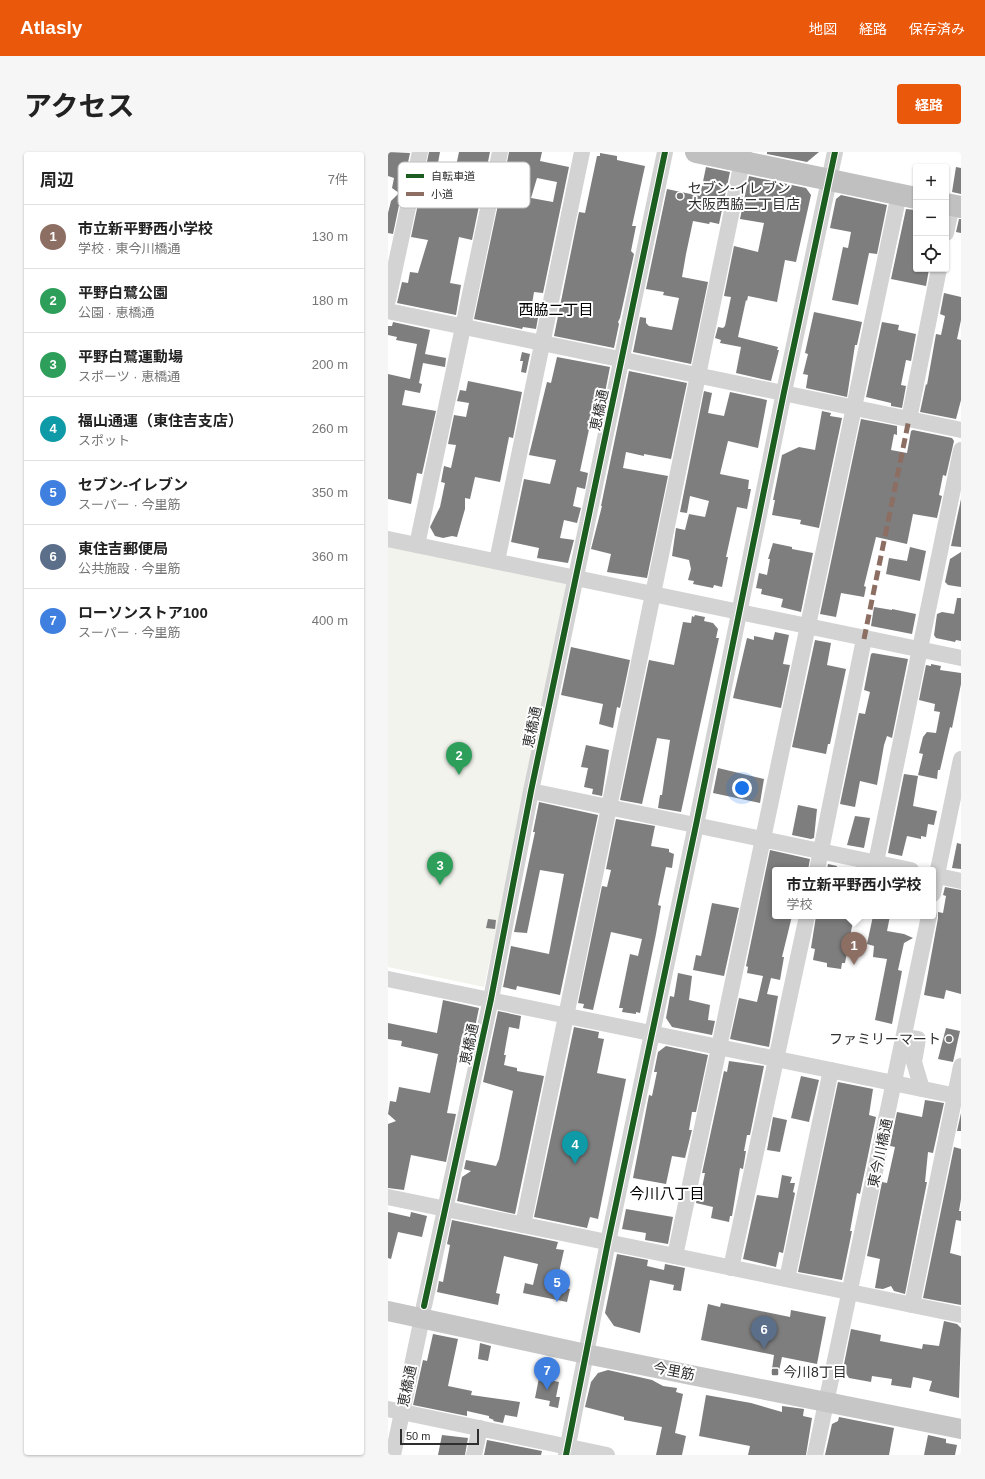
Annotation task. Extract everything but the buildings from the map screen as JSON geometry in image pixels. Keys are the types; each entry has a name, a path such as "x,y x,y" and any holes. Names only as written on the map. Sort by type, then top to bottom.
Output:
{"highway":[{"path":"696,152 743,157 830,180 907,196"}],"main road":[{"name":"今里筋","path":"388,1299 423,1312 827,1396 961,1429"},
{"name":"今里筋","path":"388,1311 423,1312"},
{"name":"今里筋","path":"827,1396 961,1417"}],"street":[{"path":"418,162 420,152"},
{"path":"498,162 500,152"},
{"path":"497,561 582,152"},
{"name":"恵橋通","path":"393,1455 395,1410 423,1312 444,1209 491,999 531,791 665,152"},
{"path":"567,1451 651,1033 696,825 784,392 835,152"},
{"path":"523,1225 743,157"},
{"path":"675,1256 854,407 907,196"},
{"path":"949,221 953,205"},
{"path":"388,300 408,208"},
{"path":"417,545 488,208"},
{"path":"908,419 938,272"},
{"path":"388,311 462,325 961,430"},
{"path":"876,862 961,450"},
{"path":"388,539 961,658"},
{"path":"818,867 864,639"},
{"path":"936,871 961,759"},
{"path":"531,791 898,867"},
{"path":"936,875 961,881"},
{"path":"731,1268 806,919"},
{"name":"東今川橋通","path":"816,1455 827,1396 904,1036 927,919"},
{"path":"388,979 958,1096"},
{"path":"904,1036 918,1039 914,1062 922,1089"},
{"path":"912,1305 958,1096 961,1066"},
{"path":"787,1279 831,1070"},
{"path":"388,1197 961,1315"},
{"path":"395,1410 480,1428 567,1451 606,1455"},
{"path":"474,1455 480,1428"}],"shaded area":[{"path":"388,547 570,582 484,987 388,967"}],"marked path":[{"path":"864,639 909,419"}],"cycle path":[{"path":"424,1306 491,999 531,791 665,152"},
{"path":"566,1455 608,1242 835,152"}],"place":[{"name":"セブン-イレブン 大阪西脇二丁目店","path":"680,196"},
{"name":"平野白鷺公園","path":"459,775"},
{"name":"平野白鷺運動場","path":"440,885"},
{"name":"市立新平野西小学校","path":"854,965"},
{"name":"ファミリーマート","path":"949,1039"},
{"name":"福山通運（東住吉支店）","path":"575,1164"},
{"name":"セブン-イレブン","path":"557,1302"},
{"name":"東住吉郵便局","path":"764,1349"},
{"name":"今川8丁目","path":"775,1372"},
{"name":"ローソンストア100","path":"547,1390"}],"district":[{"name":"西脇二丁目","path":"556,310"},
{"name":"今川八丁目","path":"667,1194"}]}
